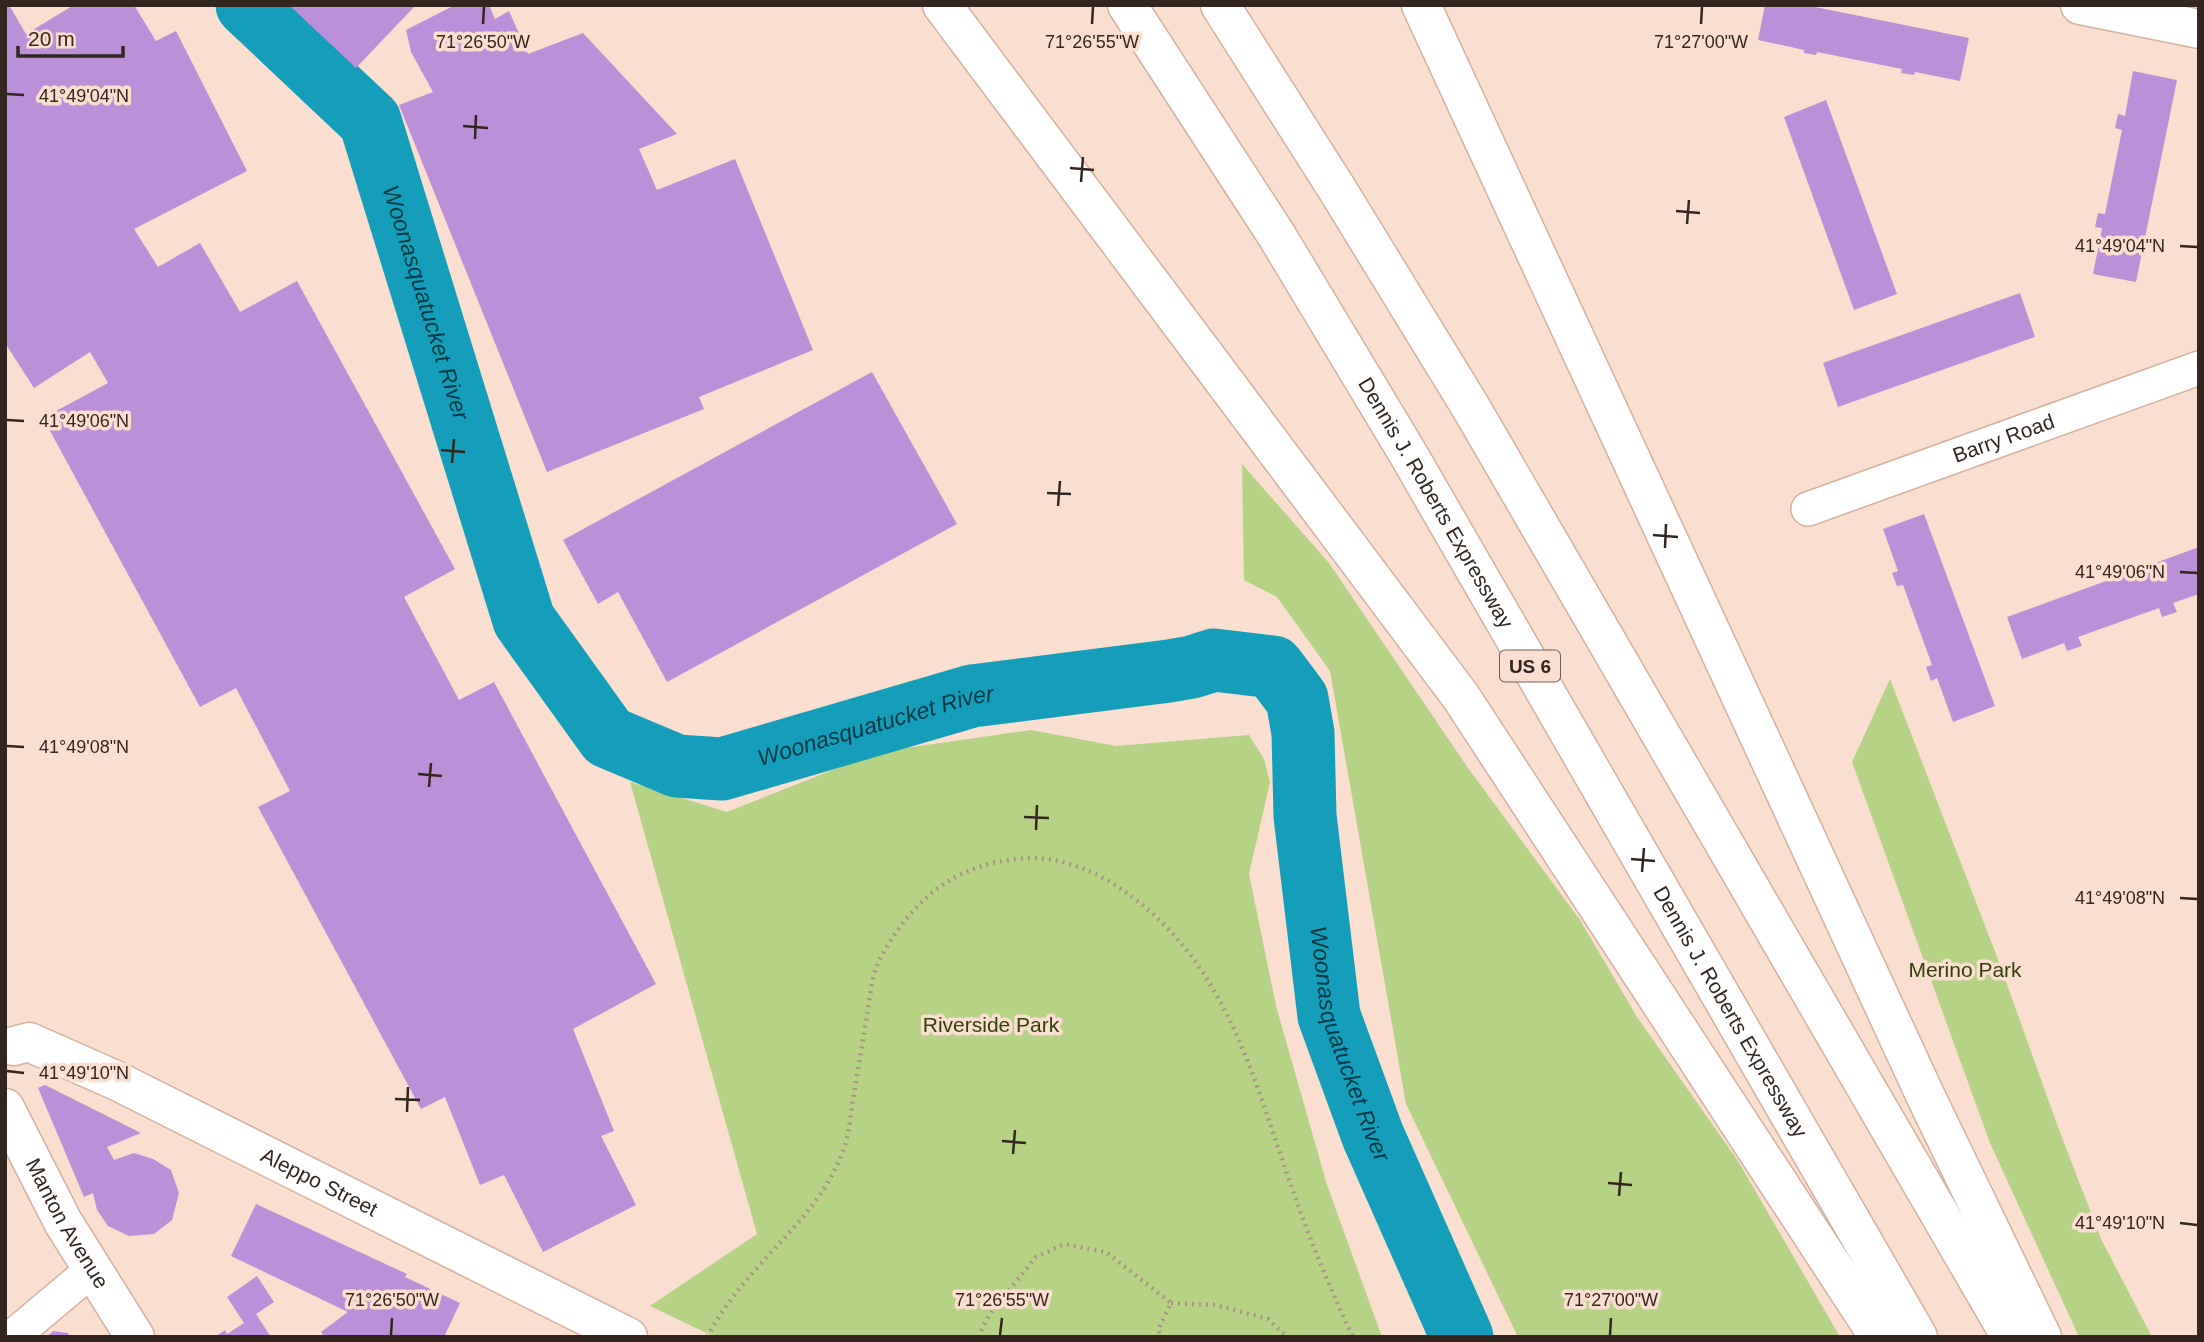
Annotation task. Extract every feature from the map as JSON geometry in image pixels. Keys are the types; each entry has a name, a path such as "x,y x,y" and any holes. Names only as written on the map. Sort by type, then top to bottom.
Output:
{"main road":[{"path":"942,5 1461,697 1878,1337"},
{"name":"Dennis J. Roberts Expressway","path":"1127,5 1277,236 1407,452 1918,1337"},
{"path":"1220,5 1344,200 1470,407 2011,1337"},
{"path":"1421,5 1926,1097 2042,1337"},
{"path":"1435,5 1444,55"},
{"path":"2080,5 2199,29"},
{"name":"Aleppo Street","path":"10,1048 29,1042 115,1080 628,1337"},
{"name":"Manton Avenue","path":"5,1108 63,1222 135,1337"}],"street":[{"name":"Barry Road","path":"1808,509 2199,368"},
{"path":"12,1337 93,1269"}],"path":[{"path":"707,1337 722,1310 814,1207 831,1179 845,1146 876,968 894,936 931,891 963,873 995,861 1027,858 1056,859 1099,875 1133,897 1164,925 1199,966 1224,1009 1251,1066 1295,1197 1353,1337"},
{"path":"978,1337 989,1314 1036,1257 1064,1244 1106,1252 1171,1303 1216,1305 1268,1319 1287,1337"},
{"path":"1162,1337 1158,1330 1171,1303"}],"green space":[{"path":"1242,464 1329,563 1468,768 1580,920 1637,1017 1738,1161 1840,1337 1518,1337 1406,1104 1330,671 1277,597 1244,580"},
{"name":"Merino Park","path":"1890,679 1999,962 2101,1239 2152,1337 2079,1337 1990,1143 1852,762"},
{"name":"Riverside Park","path":"1031,730 1116,746 1249,735 1264,759 1270,782 1249,874 1276,1006 1327,1185 1382,1337 715,1337 650,1306 757,1234 630,782 727,812 878,752"}],"building":[{"path":"5,5 9,5 26,34 74,5 134,5 156,41 176,31 247,171 134,229 158,267 200,243 240,312 297,281 455,569 404,597 459,700 494,682 656,984 573,1029 614,1131 601,1136 636,1205 543,1252 504,1175 480,1185 445,1097 421,1109 258,807 290,791 236,688 200,707 43,418 108,383 90,352 34,388 5,343"},
{"path":"289,5 413,5 414,7 356,68"},
{"path":"455,5 489,5 495,19 509,11 528,54 583,33 677,134 639,149 657,190 735,159 813,350 699,397 704,409 547,472 399,105 433,92 411,52 406,30"},
{"path":"1765,5 1805,5 1969,38 1960,81 1915,72 1914,75 1901,73 1902,69 1817,52 1816,55 1804,53 1804,50 1758,40"},
{"path":"2133,71 2177,80 2136,282 2093,274 2102,228 2095,227 2098,213 2105,214 2122,130 2115,128 2118,114 2125,116"},
{"path":"1826,100 1897,294 1854,310 1784,117"},
{"path":"2020,293 2035,337 1838,407 1823,363"},
{"path":"872,372 957,524 667,682 618,592 598,604 563,540"},
{"path":"1924,514 1995,706 1953,722 1937,678 1931,681 1926,667 1932,665 1903,585 1897,586 1892,573 1898,571 1883,529"},
{"path":"2199,547 2199,594 2173,603 2177,612 2162,617 2159,608 2078,637 2082,646 2067,651 2064,643 2022,659 2007,617"},
{"path":"45,1085 141,1133 107,1147 114,1160 134,1153 153,1159 171,1170 179,1193 172,1220 154,1234 129,1236 108,1226 97,1210 93,1193 84,1197 38,1088"},
{"path":"256,1204 407,1274 405,1277 460,1303 444,1337 324,1337 321,1332 348,1312 231,1256"},
{"path":"257,1276 274,1302 256,1314 271,1337 215,1337 225,1330 227,1334 244,1323 227,1297"},
{"path":"53,1331 68,1333 70,1337 47,1337"}],"waterway":[{"name":"Woonasquatucket River","path":"247,5 370,121 524,620 608,737 677,766 722,769 972,696 1169,671 1214,660 1273,667 1297,699 1303,733 1305,816 1329,1016 1373,1136 1462,1337"}]}
